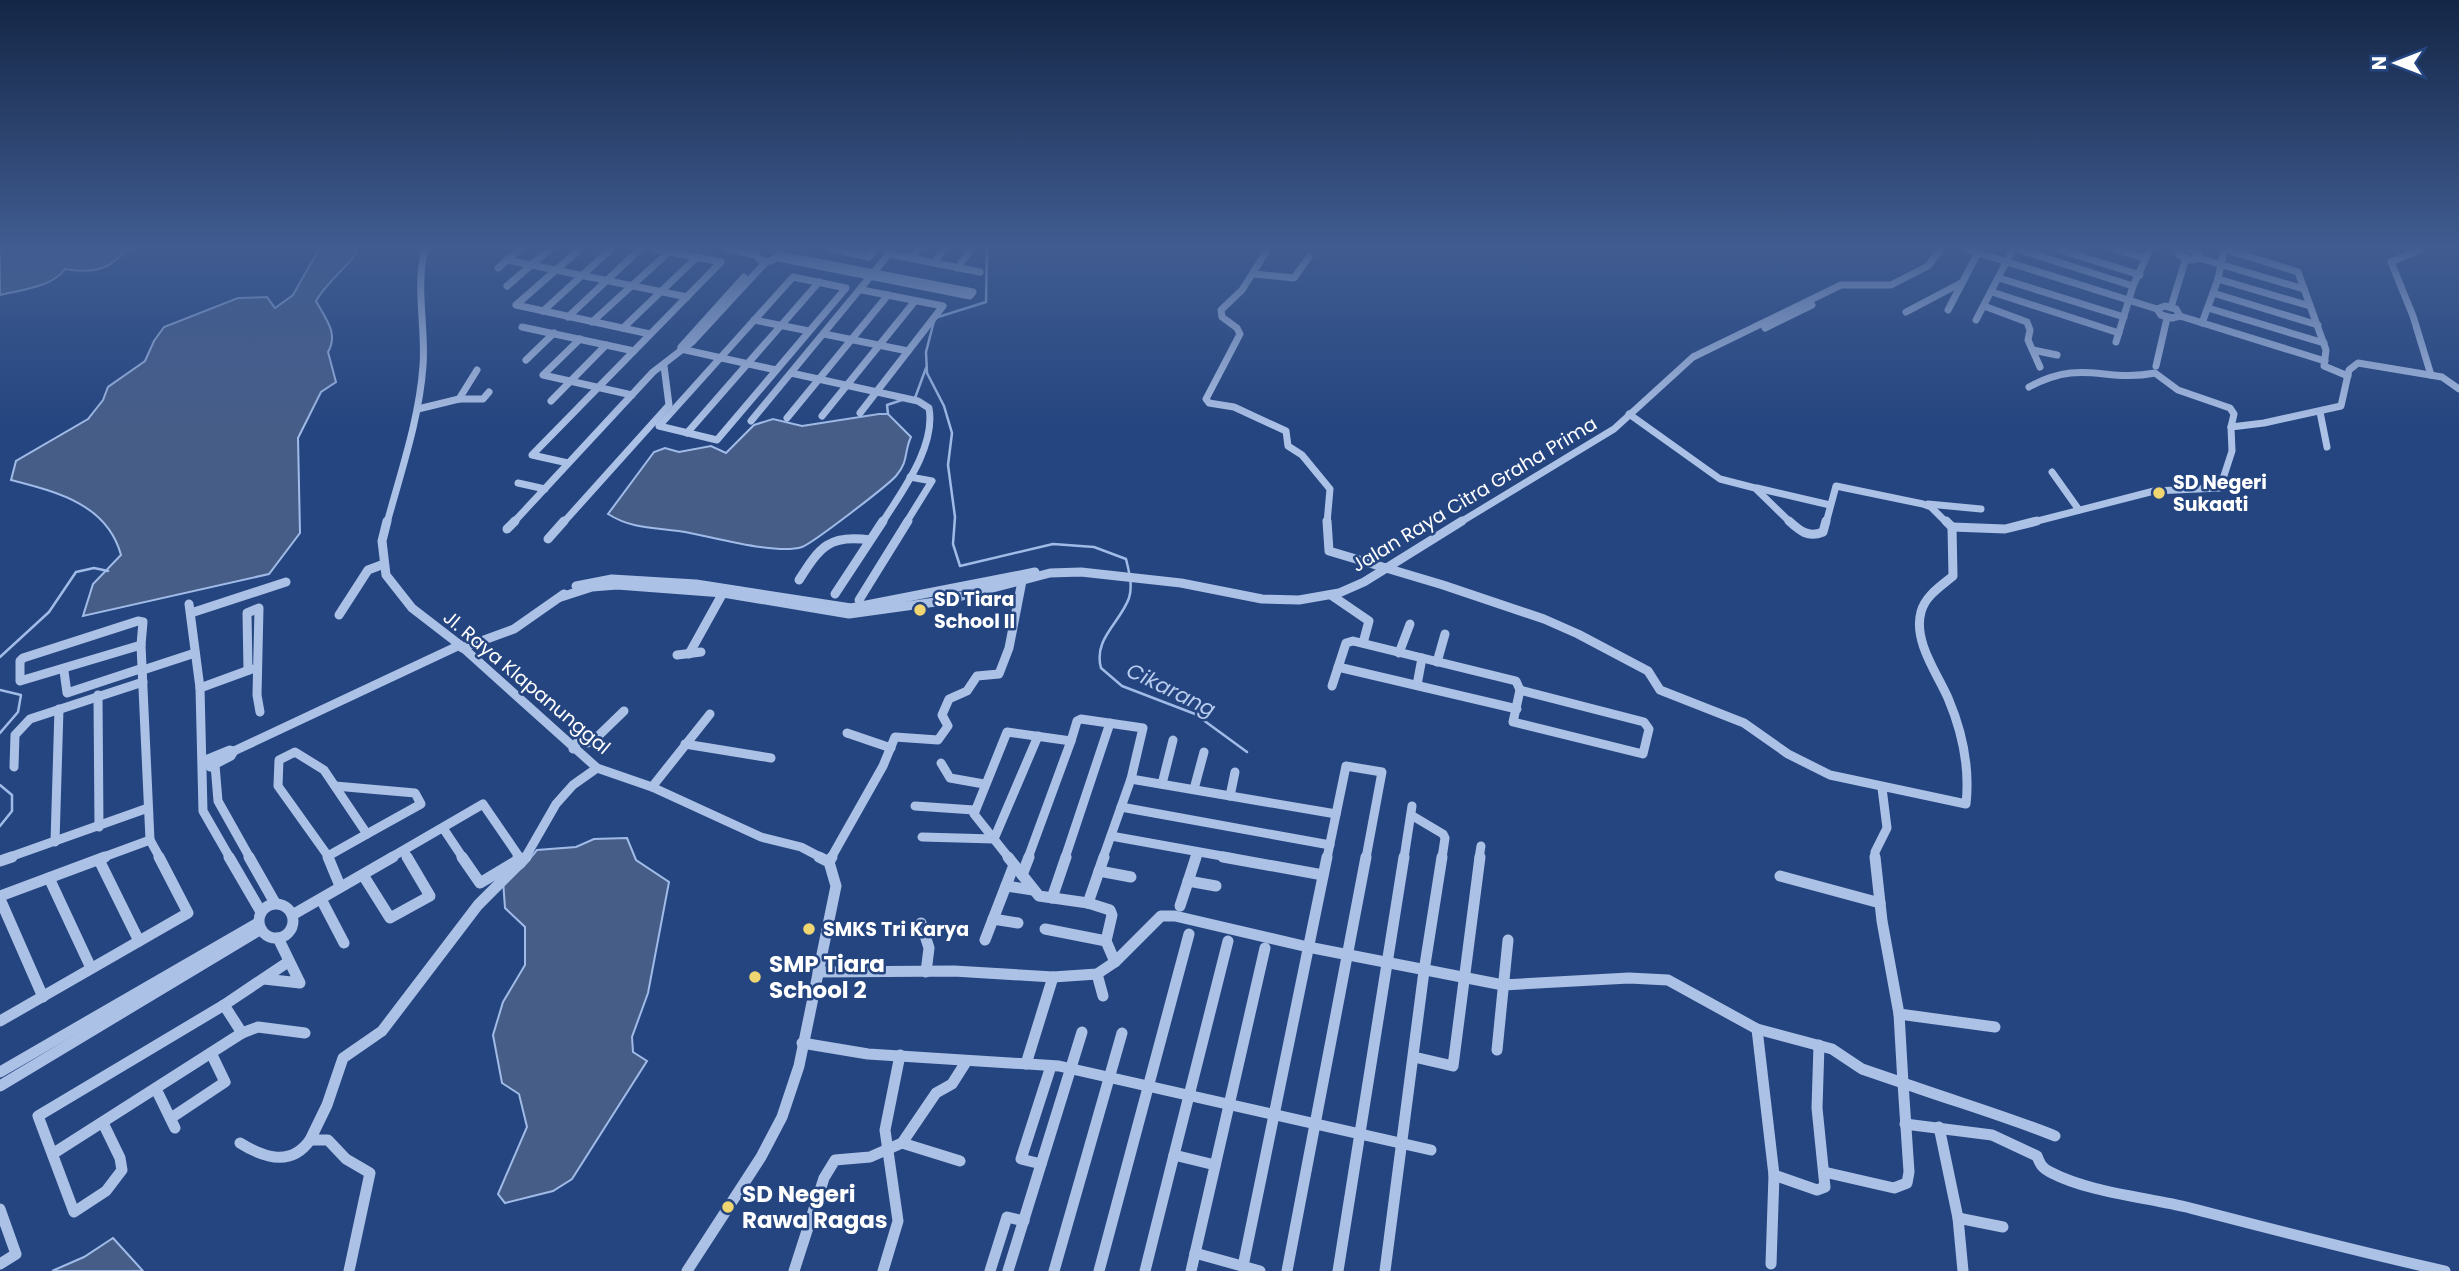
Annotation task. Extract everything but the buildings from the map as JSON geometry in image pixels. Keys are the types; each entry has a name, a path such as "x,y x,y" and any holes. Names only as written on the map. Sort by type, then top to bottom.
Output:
{"street":[{"path":"339,615 368,570 384,564 382,541 418,409 425,341 423,308"},
{"path":"528,308 650,334"},
{"path":"542,311 545,308"},
{"path":"568,317 577,308"},
{"path":"595,322 609,308"},
{"path":"623,328 644,308"},
{"path":"568,463 532,455 676,308"},
{"path":"507,529 653,372 692,342 720,308"},
{"path":"765,308 659,426 717,440 829,308"},
{"path":"687,433 796,308"},
{"path":"751,421 846,308"},
{"path":"787,418 877,308"},
{"path":"822,416 909,308"},
{"path":"860,413 941,308"},
{"path":"1223,308 1222,317 1239,330 1240,334 1207,401 1234,407 1286,431 1288,446 1302,456 1330,489 1326,533 1329,551 1555,624 1648,671 1660,690 1750,726 1806,764 1841,778 1963,804 1967,802 1963,743 1947,698 1930,663 1919,621 1925,603 1954,576 1952,527"},
{"name":"Jalan Raya Citra Graha Prima","path":"1081,572 1141,578 1262,604 1300,605 1335,596 1591,445 1629,417 1681,369 1806,308"},
{"path":"1906,312 1913,308"},
{"path":"1976,320 1983,308"},
{"path":"1991,308 2024,320 2029,327 2028,340 2040,367"},
{"path":"2037,308 2118,338 2127,308"},
{"path":"2096,308 2124,317"},
{"path":"2157,309 2162,308"},
{"path":"2172,308 2180,316"},
{"path":"2202,323 2208,308"},
{"path":"2213,308 2324,343"},
{"path":"2232,314 2234,308"},
{"path":"2264,308 2318,325"},
{"path":"2311,308 2324,343 2325,367 2348,376"},
{"path":"2410,308 2431,375"},
{"path":"2157,309 2166,318"},
{"path":"2166,318 2180,316 2325,361"},
{"path":"2156,366 2166,318"},
{"path":"754,320 809,331"},
{"path":"522,327 634,351"},
{"path":"526,360 554,333"},
{"path":"824,334 908,351"},
{"path":"580,339 543,375 632,395"},
{"path":"551,401 606,345"},
{"path":"681,349 776,370"},
{"path":"2033,350 2057,355"},
{"path":"2231,427 2320,412 2343,404 2348,376 2354,364 2362,363 2431,375 2446,379 2459,389"},
{"path":"548,539 669,405 664,366"},
{"path":"459,399 477,370"},
{"path":"1923,504 1952,527 2005,529 2154,491 2220,488 2232,451 2231,427 2234,419 2230,408 2178,390 2155,373 2130,378 2105,373 2064,372 2029,387"},
{"path":"791,373 918,401 927,404 930,410 930,431 910,477 835,594"},
{"path":"418,409 459,399 483,399 489,392"},
{"path":"2320,412 2327,447"},
{"path":"1629,417 1720,480 1830,505"},
{"path":"2052,472 2079,510"},
{"path":"859,600 932,481 910,477"},
{"path":"518,483 545,489"},
{"path":"1755,488 1797,529 1808,535 1822,532 1836,486 1923,504 1981,509"},
{"path":"799,580 818,549 844,535 870,540"},
{"name":"Jl. Raya Klapanunggal","path":"384,564 386,575 412,608 461,647 597,768 652,787 761,837 801,847 829,862"},
{"path":"203,765 230,750 234,751 461,647 514,629 561,597 592,587 617,585 727,591 849,614 903,604 1045,569 1065,568 1081,572"},
{"path":"903,604 943,601 1050,573 1081,572"},
{"path":"687,1271 772,1139 792,1089 836,886 829,862 852,825 897,736 938,740 948,726 942,715 949,699 967,691 977,676 999,674 1009,648 1022,581"},
{"path":"275,903 286,905 294,914 292,928 278,938 265,935 203,811 200,688 190,608 286,582"},
{"path":"677,655 695,653 727,591"},
{"path":"1335,596 1369,621 1363,643"},
{"path":"253,669 259,608 247,612 253,669 260,712"},
{"path":"0,1021 188,913 150,840 141,645 144,622 138,621 23,658 20,661 20,681 65,671 141,645"},
{"path":"1399,653 1410,624"},
{"path":"1437,662 1445,634"},
{"path":"1332,686 1346,643 1363,643 1516,681 1520,690 1513,722 1643,754 1649,729 1644,722 1520,690"},
{"path":"67,693 195,653"},
{"path":"1417,685 1422,658"},
{"path":"1338,667 1517,709"},
{"path":"200,688 253,669"},
{"path":"55,842 63,707 67,693 65,671"},
{"path":"15,766 15,735 30,719 143,682"},
{"path":"98,695 99,827"},
{"path":"573,749 578,739 590,743 624,712"},
{"path":"652,787 710,714"},
{"path":"1022,875 1079,720 1143,728 1131,779 1088,903"},
{"path":"1052,898 1110,723"},
{"path":"847,733 891,748"},
{"path":"1072,741 1005,733 974,814 1039,896 1088,903 1112,912 1106,941 1115,962"},
{"path":"994,839 1038,736"},
{"path":"1162,784 1173,740"},
{"path":"685,744 771,758"},
{"path":"203,765 215,765 231,756 234,751"},
{"path":"1194,789 1205,751"},
{"path":"340,886 328,856 278,786 279,760 295,752 324,770 367,834"},
{"path":"941,763 950,778 984,784"},
{"path":"215,765 218,801 275,903"},
{"path":"1243,1266 1346,766 1382,772 1287,1271"},
{"path":"240,1143 258,1152 285,1158 299,1153 310,1140 327,1105 343,1058 382,1031 478,905 528,855 556,804 573,785 597,768"},
{"path":"1230,796 1235,772"},
{"path":"1131,779 1336,814"},
{"path":"328,856 421,804 415,793 335,786"},
{"path":"1824,1172 1894,1188 1905,1185 1909,1172 1899,1014 1880,903 1875,854 1887,831 1882,788"},
{"path":"294,914 483,804 520,859 480,883 443,828"},
{"path":"915,806 974,810"},
{"path":"1121,807 1330,845"},
{"path":"0,861 148,808"},
{"path":"1338,1271 1411,810 1445,836 1424,971 1385,1271"},
{"path":"1111,836 1323,875"},
{"path":"922,837 994,839"},
{"path":"43,997 0,897 150,840"},
{"path":"1414,1057 1452,1066 1481,846"},
{"path":"363,875 390,918 430,896 404,851"},
{"path":"1180,906 1197,852"},
{"path":"99,860 139,941"},
{"path":"985,940 1014,865"},
{"path":"1099,871 1131,877"},
{"path":"1780,876 1880,903"},
{"path":"49,878 92,968"},
{"path":"1188,881 1216,886"},
{"path":"1006,886 1033,890"},
{"path":"321,899 344,943"},
{"path":"0,1086 260,921 275,903"},
{"path":"818,972 1022,973 1053,977 1097,974 1115,962 1161,916 1168,915 1464,980 1503,985 1577,983 1629,978 1668,980 1757,1030 1836,1051 1862,1069 1976,1109 2001,1114 2054,1136"},
{"path":"993,919 1017,923"},
{"path":"0,1072 260,921"},
{"path":"920,923 929,948 926,972"},
{"path":"1045,929 1106,941"},
{"path":"1099,1271 1189,934"},
{"path":"264,979 304,986 288,962 278,938"},
{"path":"1497,1050 1508,940"},
{"path":"1145,1271 1227,941"},
{"path":"1191,1271 1265,948"},
{"path":"103,1123 124,1166 122,1175 115,1184 74,1212 38,1116 224,1005 288,962"},
{"path":"1097,974 1103,996"},
{"path":"1026,1064 1053,977"},
{"path":"224,1005 242,1033"},
{"path":"1899,1014 1995,1027"},
{"path":"54,1153 242,1033 258,1027 305,1033"},
{"path":"1757,1030 1774,1175 1771,1264"},
{"path":"1008,1271 1082,1032"},
{"path":"1054,1271 1122,1033"},
{"path":"802,1043 868,1054 1071,1069 1430,1150"},
{"path":"1774,1175 1821,1190 1825,1187 1817,1108 1819,1045"},
{"path":"156,1089 173,1123 225,1082 211,1053"},
{"path":"883,1271 898,1221 884,1130 900,1055"},
{"path":"794,1271 824,1178 832,1164 842,1158 870,1157 902,1143 936,1093 952,1084 966,1062"},
{"path":"1041,1164 1021,1159 1051,1066"},
{"path":"1905,1124 1992,1135 2037,1156 2042,1167 2053,1173 2084,1184 2189,1208 2315,1242 2445,1271"},
{"path":"1939,1127 1958,1218 1963,1271"},
{"path":"310,1140 328,1140 346,1158 370,1173 349,1271"},
{"path":"902,1143 916,1150 941,1154 960,1161"},
{"path":"1174,1155 1215,1164"},
{"path":"0,1209 16,1254 0,1264"},
{"path":"990,1271 1007,1217 1024,1221"},
{"path":"1958,1218 2003,1227"},
{"path":"1195,1253 1261,1271"}],"water":[{"path":"212,308 320,308 331,332 328,352 336,382 321,392 298,438 300,533 269,574 83,616 93,584 121,555 114,538 104,523 78,503 11,480 16,461 88,419 103,400 108,387 145,361 164,327"},
{"path":"888,414 911,437 900,471 865,502 802,547 778,549 747,545 638,526 608,514 654,452 665,448 679,452 711,446 726,453 754,425 773,419 802,426"},
{"path":"627,838 636,860 669,882 648,993 632,1037 633,1052 647,1061 572,1179 553,1191 505,1203 498,1194 527,1127 519,1094 502,1083 493,1035 503,1002 525,965 525,927 505,908 503,880 523,867 537,850 576,847 594,839"},
{"path":"113,1238 143,1271 52,1271 84,1257"}],"waterway":[{"name":"Cikarang","path":"938,317 966,308"},
{"name":"Cikarang","path":"934,321 926,352 927,373 944,406 952,433 948,465 955,517 953,544 960,566 1053,544 1094,547 1126,559 1130,579 1129,598 1104,640 1101,648 1101,668 1122,686 1195,714 1247,752"},
{"path":"915,398 926,368"},
{"path":"888,414 887,405 902,400"},
{"path":"0,657 49,612 76,572 94,568 108,571"},
{"path":"0,690 21,695 18,712 0,733"},
{"path":"0,785 12,795 12,811 0,826"}],"place":[{"name":"SD Negeri Sukaati","path":"2159,493"},
{"name":"SD Tiara School II","path":"920,610"},
{"name":"SMKS Tri Karya","path":"809,929"},
{"name":"SMP Tiara School 2","path":"755,977"},
{"name":"SD Negeri Rawa Ragas","path":"728,1207"}]}
